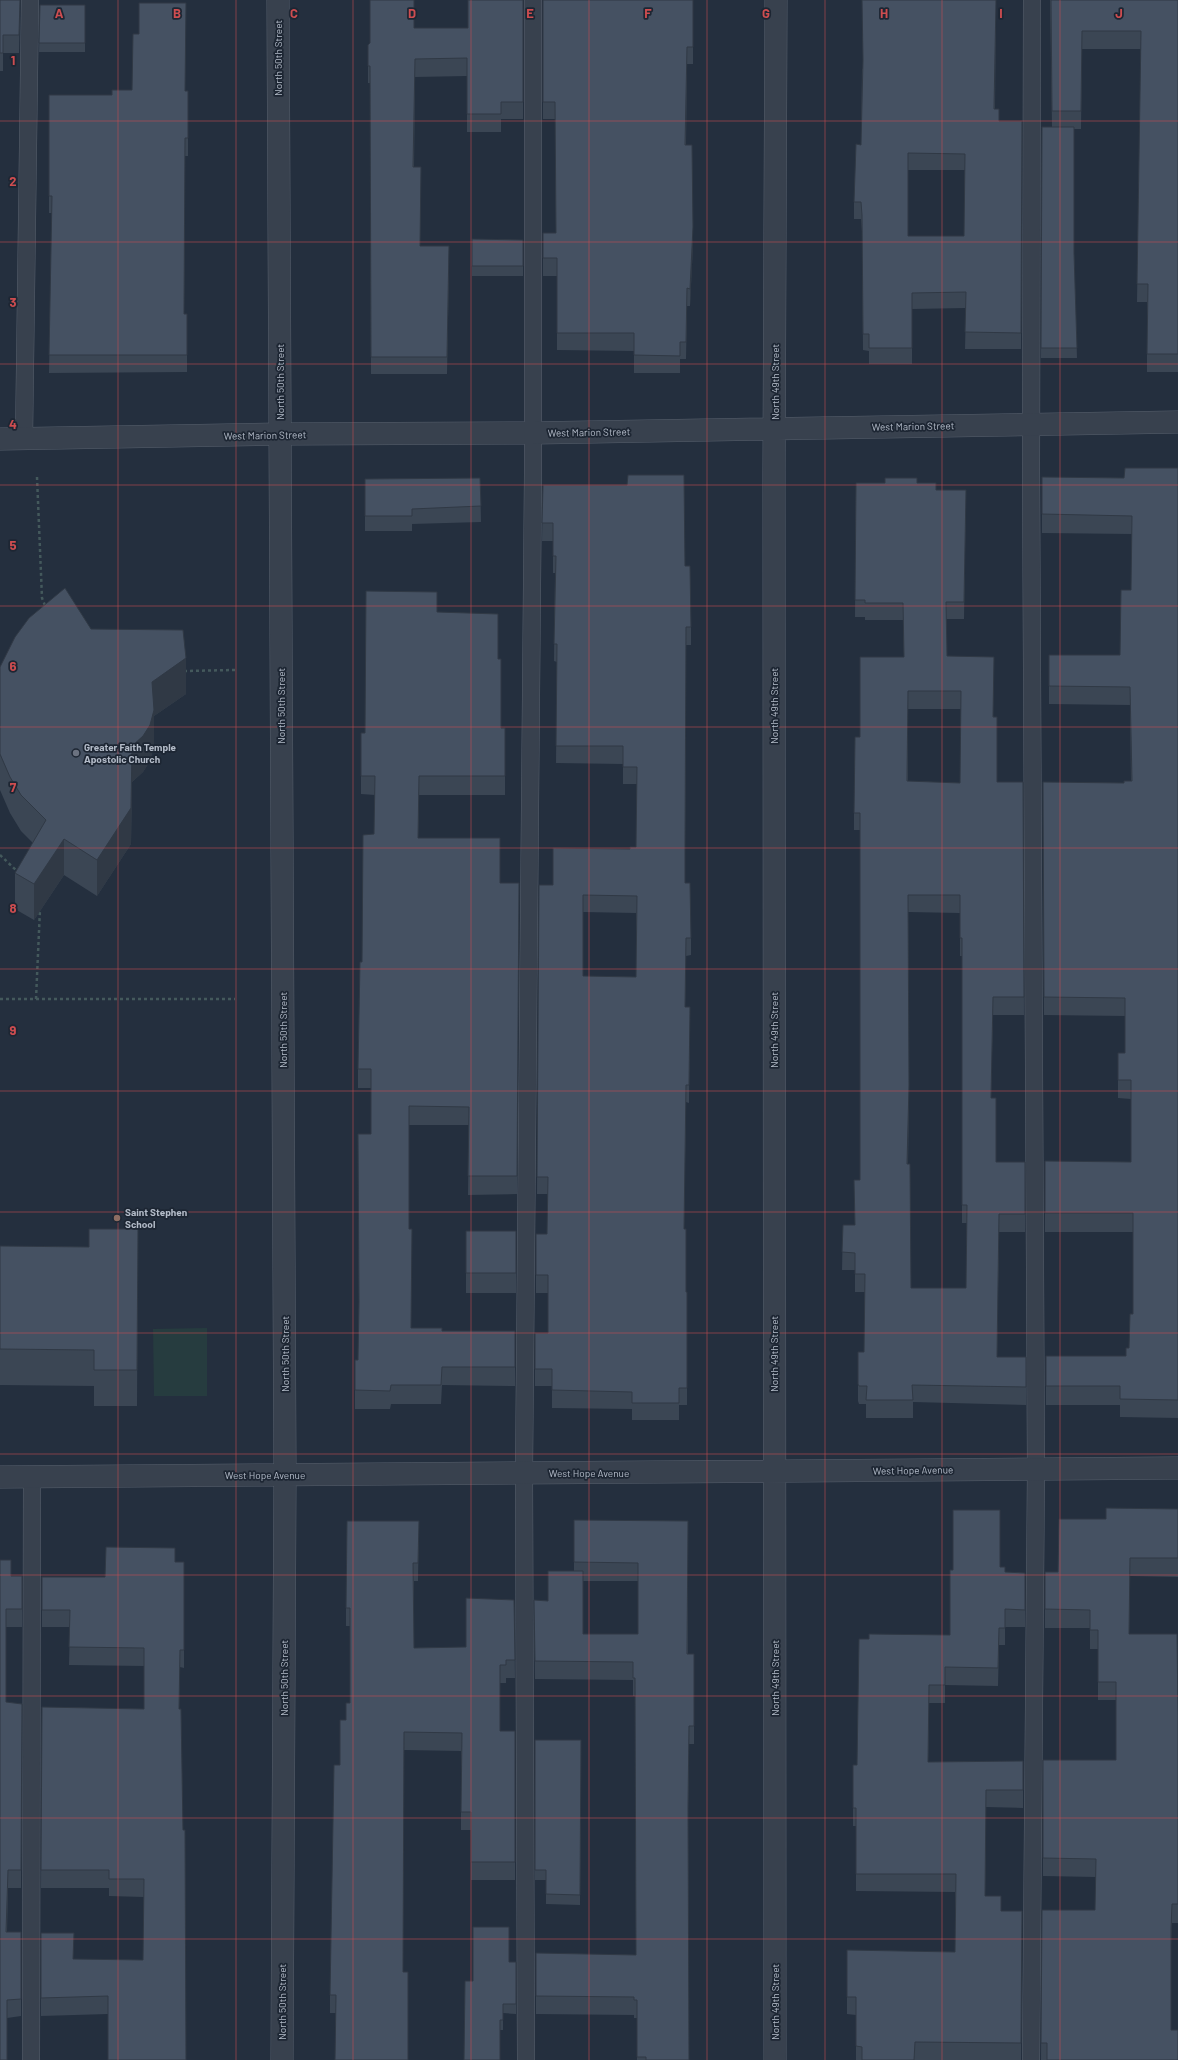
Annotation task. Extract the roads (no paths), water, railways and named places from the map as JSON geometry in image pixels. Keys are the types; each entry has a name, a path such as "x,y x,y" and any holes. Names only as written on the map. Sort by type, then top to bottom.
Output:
{"street":[{"name":"North 50th Street","path":"278,0 286,1475 282,2060"},
{"name":"North 49th Street","path":"775,2060 774,429 776,0"},
{"name":"West Marion Street","path":"0,439 280,434 533,433 1178,422"},
{"name":"West Hope Avenue","path":"0,1477 1178,1468"}],"lane":[{"path":"24,439 30,0"},
{"path":"526,2060 524,1473 533,433 533,0"},
{"path":"1031,2060 1036,1469 1031,424 1032,0"},
{"path":"31,2060 32,1477"}],"place":[{"name":"Greater Faith Temple Apostolic Church","path":"76,753"},
{"name":"Saint Stephen School","path":"117,1218"}]}
